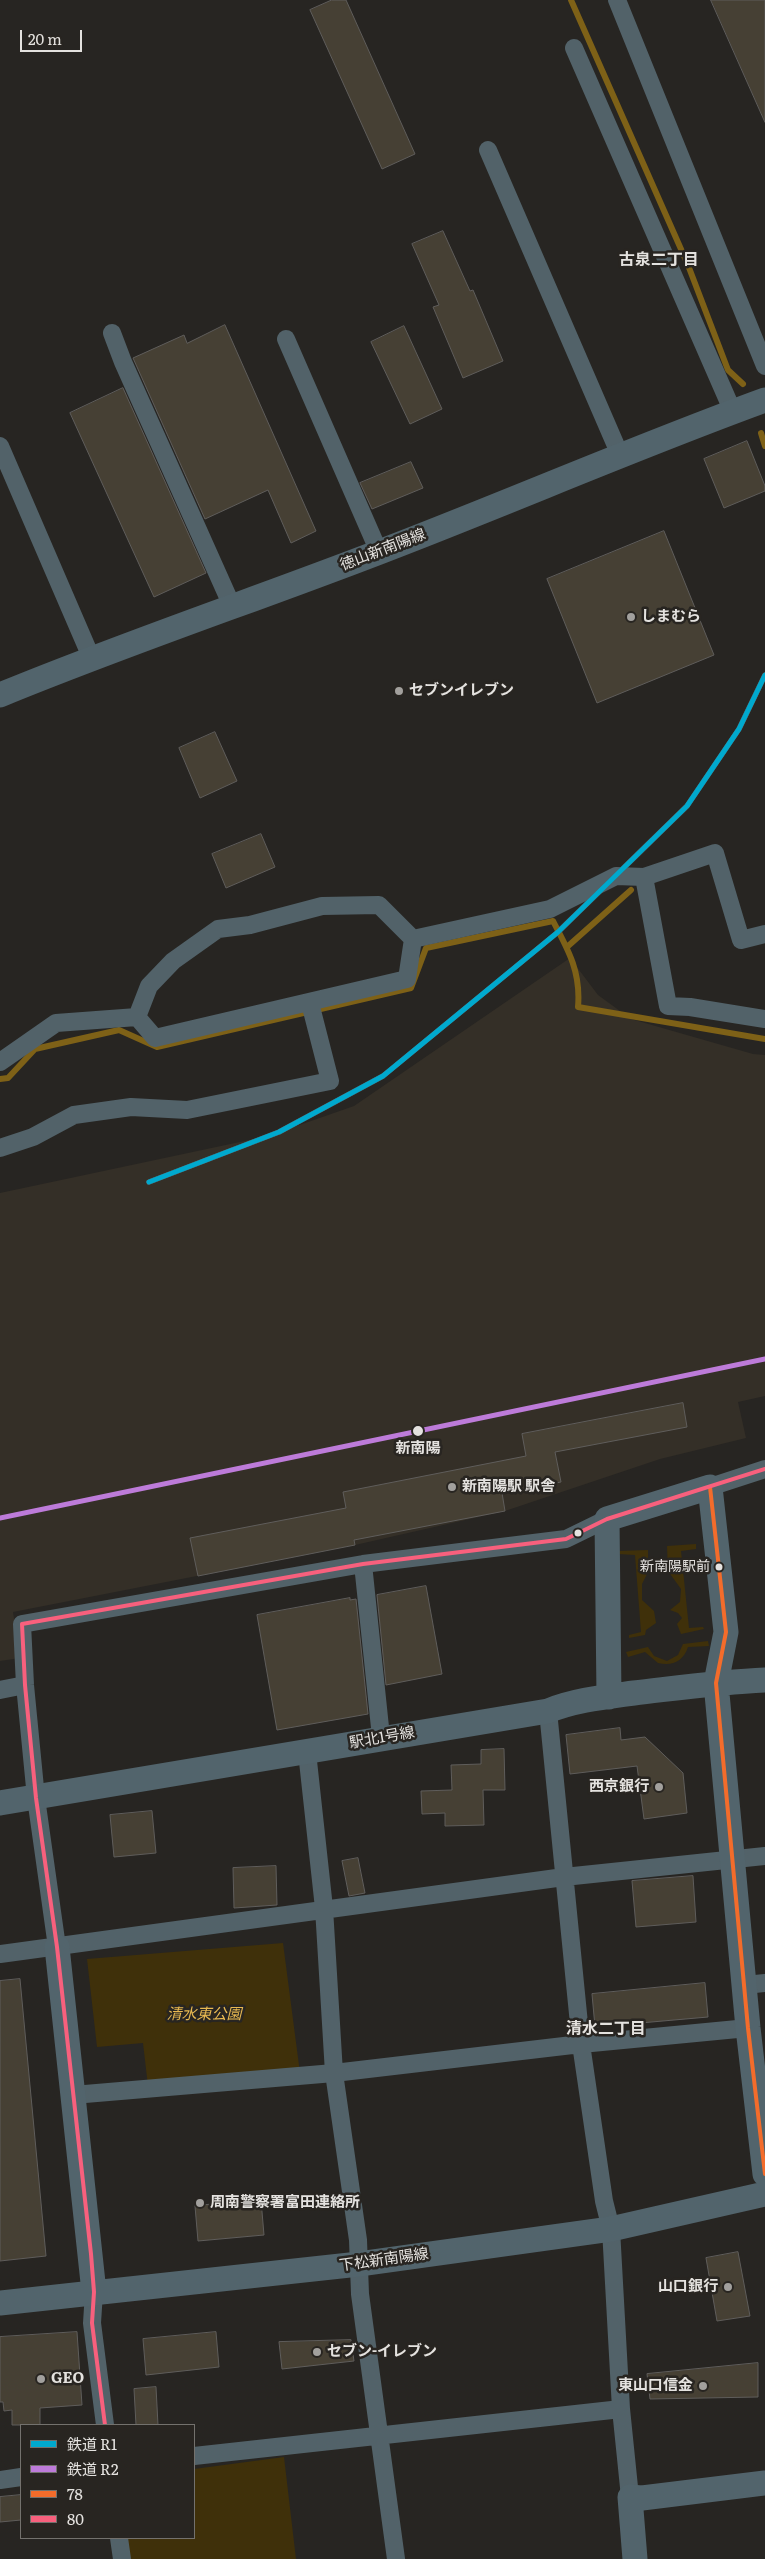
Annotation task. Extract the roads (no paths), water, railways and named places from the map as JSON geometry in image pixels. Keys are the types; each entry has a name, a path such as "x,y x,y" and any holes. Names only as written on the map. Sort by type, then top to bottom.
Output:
{"main road":[{"name":"徳山新南陽線","path":"0,695 91,658 379,552 620,455 765,400"},
{"path":"609,1697 607,1519 710,1487 726,1632 716,1683 734,1858 755,1984 748,2028 765,2174"},
{"name":"駅北1号線","path":"0,1803 308,1752 381,1737 548,1710 562,1705 609,1697 716,1683 765,1680"},
{"path":"57,1947 94,2292"},
{"name":"下松新南陽線","path":"0,2303 359,2264 611,2229 765,2194"},
{"path":"635,2559 630,2497 642,2498 765,2483"}],"street":[{"path":"617,0 765,366"},
{"path":"574,48 733,412"},
{"path":"488,150 620,455"},
{"path":"112,333 123,362 232,606"},
{"path":"286,339 379,552"},
{"path":"0,446 91,658"},
{"path":"413,939 550,909 616,876 644,877 715,853 741,940 765,934"},
{"path":"644,877 668,1006 690,1007 765,1019"},
{"path":"137,1017 149,986 173,961 218,930 250,925 322,906 379,905 413,939"},
{"path":"137,1017 155,1038 408,979 413,939"},
{"path":"1,1143 34,1137 74,1114 131,1107 187,1110 330,1081 310,1003"},
{"path":"0,1062 56,1023 137,1017"},
{"path":"710,1487 765,1469"},
{"path":"57,1947 36,1798 25,1686 22,1624 363,1564 566,1539 607,1519"},
{"path":"363,1564 381,1737"},
{"path":"0,1690 25,1686"},
{"path":"548,1710 581,2044 604,2200 611,2229 621,2410 630,2497"},
{"path":"308,1752 324,1908 334,2073 358,2240 360,2294 396,2559"},
{"path":"0,1954 324,1908 564,1877 765,1856"},
{"path":"73,2095 334,2073 581,2044 748,2028"},
{"path":"94,2292 92,2323 105,2424"},
{"path":"195,2456 379,2434 621,2410"},
{"path":"0,2480 20,2477"},
{"path":"119,2539 122,2559"}],"waterway":[{"path":"571,0 688,265 728,370 743,384"},
{"path":"761,433 765,446"},
{"path":"567,947 631,890"},
{"path":"0,1079 8,1078 35,1049 119,1030 157,1047 411,988 426,948 553,921 573,962 578,983 578,1007 765,1039"}],"railway":[{"path":"149,1182 279,1132 383,1076 558,932 687,806 739,729 765,675"}],"rail line":[{"name":"R1","path":"149,1182 279,1132 383,1076 558,932 687,806 739,729 765,675"},
{"name":"R2","path":"0,1518 765,1359"}],"place":[{"name":"しまむら","path":"631,617"},
{"name":"セブンイレブン","path":"399,691"},
{"name":"新南陽","path":"418,1431"},
{"name":"新南陽駅 駅舎","path":"452,1487"},
{"name":"新南陽駅前","path":"719,1567"},
{"name":"西京銀行","path":"659,1787"},
{"name":"周南警察署富田連絡所","path":"200,2203"},
{"name":"山口銀行","path":"728,2287"},
{"name":"セブン-イレブン","path":"317,2352"},
{"name":"GEO","path":"41,2379"},
{"name":"東山口信金","path":"703,2386"}],"district":[{"name":"古泉二丁目","path":"659,260"},
{"name":"清水二丁目","path":"606,2029"}],"park label":[{"name":"清水東公園","path":"204,2015"}]}
